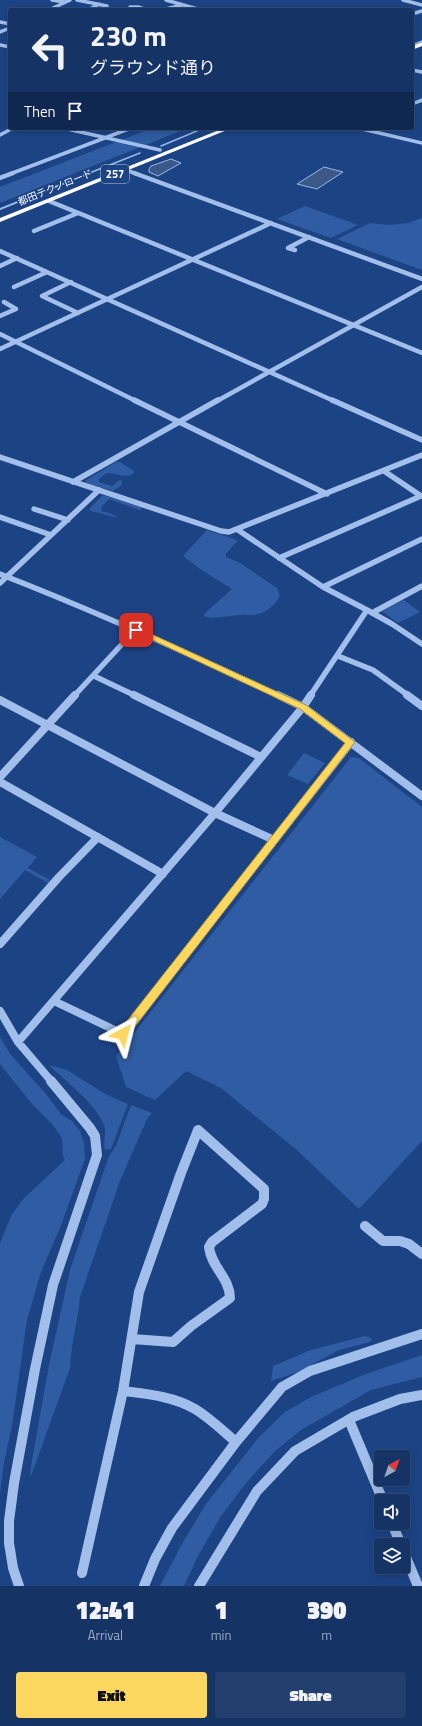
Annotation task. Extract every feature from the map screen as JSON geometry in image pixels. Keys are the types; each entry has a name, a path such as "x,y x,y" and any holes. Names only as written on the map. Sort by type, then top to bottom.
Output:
{"highway":[{"name":"都田テクノロード","path":"0,214 210,130"},
{"name":"都田テクノロード","path":"0,220 224,130"}],"street":[{"path":"52,0 65,2"},
{"path":"54,8 70,0"},
{"path":"77,0 107,6"},
{"path":"166,0 195,8"},
{"path":"403,0 422,5"},
{"path":"92,8 99,4"},
{"path":"169,8 182,4"},
{"path":"130,7 141,8"},
{"path":"74,130 160,150"},
{"path":"0,178 126,130"},
{"path":"367,130 422,143"},
{"path":"126,170 422,278"},
{"path":"49,201 422,353"},
{"path":"34,231 78,213"},
{"path":"0,349 271,223"},
{"path":"295,250 288,248 309,237"},
{"path":"0,251 107,298 267,372 422,440"},
{"path":"0,266 17,258"},
{"path":"14,286 47,272"},
{"path":"71,282 42,296 78,313"},
{"path":"73,482 267,372 422,287"},
{"path":"0,316 16,308 4,302"},
{"path":"0,334 327,494"},
{"path":"0,457 222,531 230,532 422,455"},
{"path":"384,471 422,496"},
{"path":"0,583 99,490"},
{"path":"279,558 422,496"},
{"path":"34,509 68,520"},
{"path":"0,518 51,535"},
{"path":"238,530 323,587 370,611 420,641"},
{"path":"323,587 422,539"},
{"path":"0,574 58,596 136,630 303,707 422,796"},
{"path":"18,1042 215,814 303,707 370,611 422,586"},
{"path":"0,777 136,630"},
{"path":"338,656 373,670 422,706"},
{"path":"94,676 261,757"},
{"path":"0,700 215,814 274,840"},
{"path":"54,1000 123,1034 351,742"},
{"path":"0,782 163,874"},
{"path":"0,944 59,877 98,837"},
{"path":"0,1011 18,1042 87,1124 95,1136 97,1155 53,1285 35,1369 14,1483 9,1521 9,1543 13,1568 19,1586"},
{"path":"82,1573 123,1391 139,1292 181,1173 198,1130 264,1189 264,1199 262,1204 212,1242 209,1247 211,1258 230,1286 230,1298 191,1326 173,1342 132,1339"},
{"path":"366,1226 383,1241 403,1241 416,1247 422,1254"},
{"path":"144,1586 155,1559 172,1528 236,1442 282,1387 310,1371 422,1334"},
{"path":"123,1391 186,1404 208,1418 236,1442"},
{"path":"198,1586 257,1491 295,1451 350,1420 400,1399 422,1395"},
{"path":"350,1420 380,1494"},
{"path":"410,1565 420,1586"}],"shaded area":[{"path":"147,130 183,130 0,203 0,187"},
{"path":"171,159 181,163 158,176 149,172 151,166"},
{"path":"324,167 343,172 317,189 297,184"},
{"path":"305,206 358,225 331,238 277,219"},
{"path":"422,218 422,270 337,239 370,223 389,225 408,223"},
{"path":"116,462 120,462 134,471 134,473 124,476 107,473 99,479 99,482 112,486 120,480 122,481 122,485 113,491 88,484 85,481"},
{"path":"103,495 142,508 140,510 109,499 102,506 101,511 112,514 118,518 91,511 89,509"},
{"path":"207,530 238,541 226,553 226,557 240,563 277,588 280,595 270,608 258,614 252,615 213,618 205,617 204,614 232,589 200,569 183,556"},
{"path":"404,600 420,612 398,623 382,611"},
{"path":"304,753 325,763 308,784 287,775"},
{"path":"351,757 359,758 422,807 422,1141 359,1209 298,1151 221,1088 186,1071 155,1100 126,1087 116,1056"},
{"path":"0,837 37,857 28,868 50,880 48,883 25,870 0,899"},
{"path":"0,1037 11,1055 46,1094 61,1114 72,1121 80,1131 84,1143 85,1159 60,1228 41,1272 27,1320 12,1426 4,1462 0,1494 0,1243 12,1214 24,1198 65,1160 63,1156 62,1138 52,1124 32,1104 0,1064"},
{"path":"49,1065 67,1070 107,1095 128,1104 111,1149 105,1150 105,1128 96,1111 81,1094"},
{"path":"131,1105 152,1113 147,1119 120,1181 80,1297 70,1368 31,1476 31,1466 49,1365 70,1270 109,1156 116,1146"},
{"path":"365,1336 372,1339 370,1342 339,1350 298,1372 271,1381 273,1366 311,1350"},
{"path":"422,1355 422,1377 371,1390 301,1430 275,1451 246,1483 221,1516 199,1554 184,1586 160,1586 183,1542 206,1504 259,1437 285,1412 311,1397 366,1374"}],"waterway":[{"path":"414,44 422,41"},
{"path":"161,146 199,130"},
{"path":"87,174 140,153"},
{"path":"0,209 90,173"}],"route":[{"path":"123,1034 351,742 303,707 189,653 136,630"}]}
